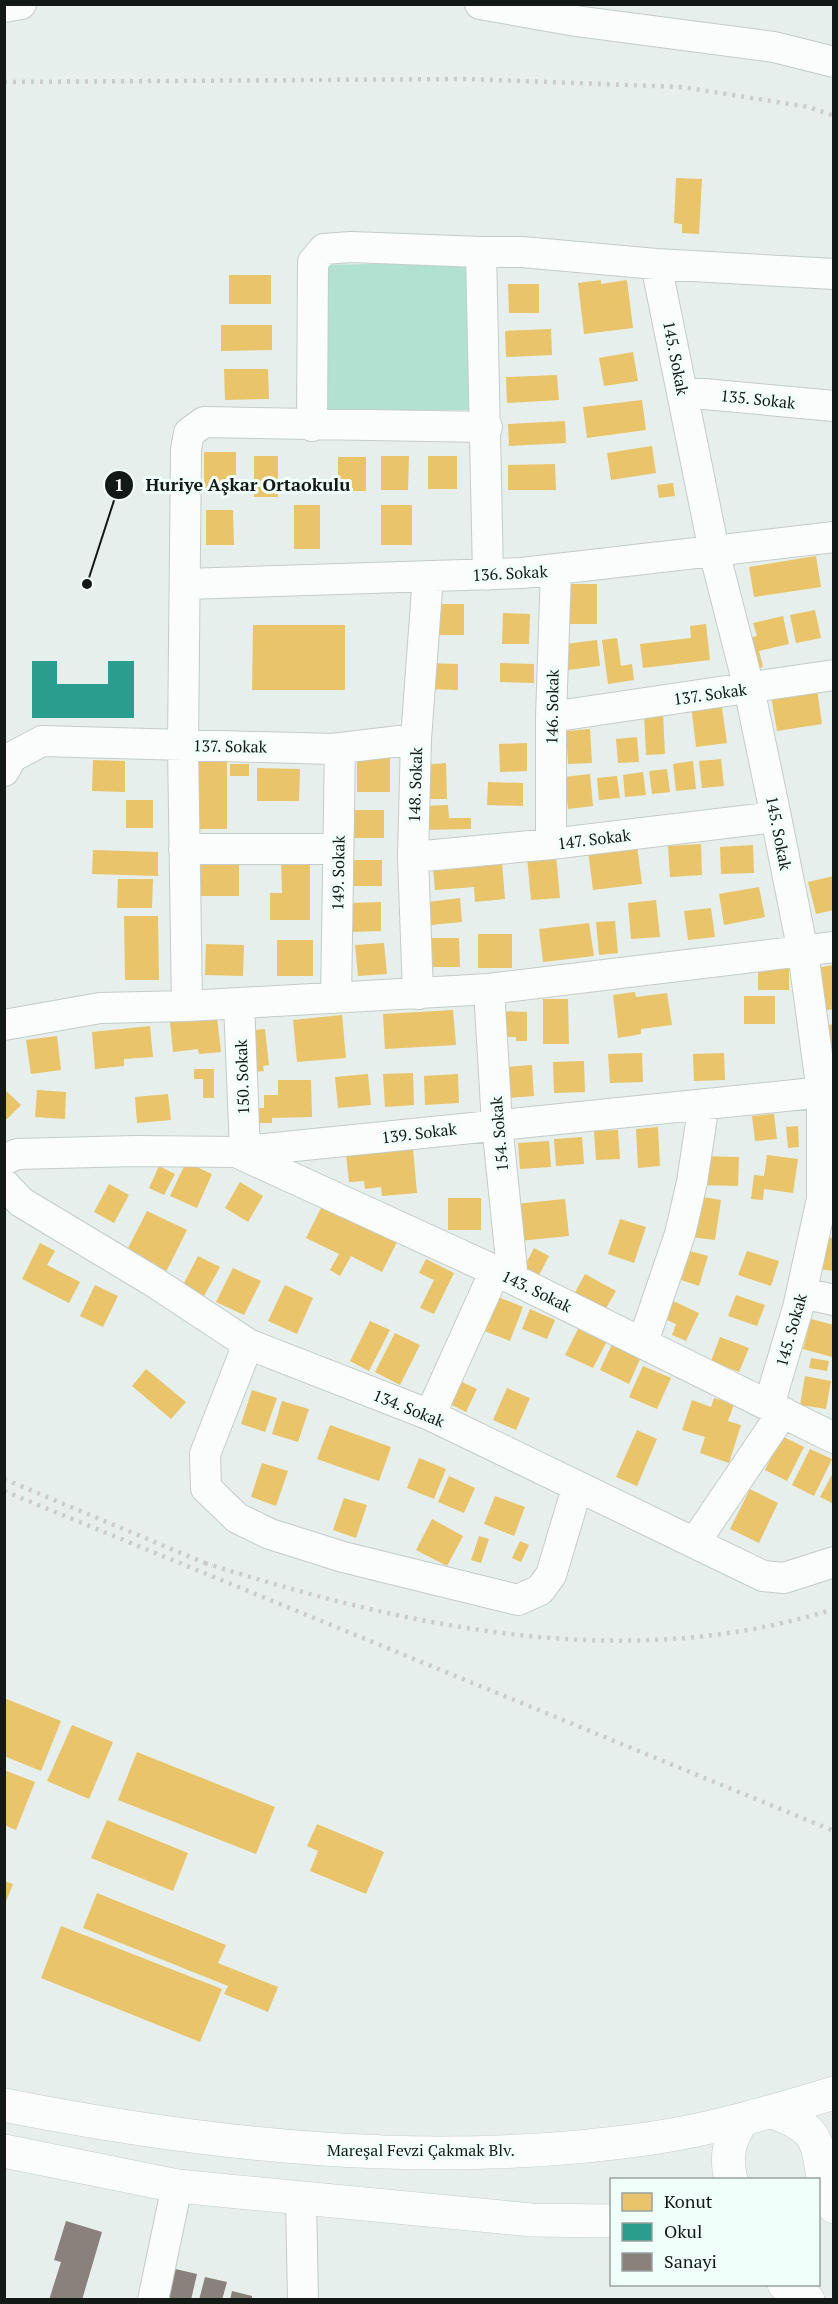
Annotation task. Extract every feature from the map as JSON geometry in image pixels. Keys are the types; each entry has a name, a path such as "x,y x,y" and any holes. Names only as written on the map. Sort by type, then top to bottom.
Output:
{"main road":[{"name":"Mareşal Fevzi Çakmak Blv.","path":"4,2105 90,2121 332,2151 555,2150 655,2138 757,2116 834,2093"},
{"path":"731,2178 726,2158 730,2140 757,2116 798,2120 815,2135 828,2196"},
{"path":"4,2151 177,2186 532,2220 610,2221"},
{"path":"532,2220 610,2235"},
{"path":"787,2286 808,2300"},
{"path":"812,2286 822,2300"}],"street":[{"path":"4,7 21,4"},
{"path":"480,4 576,21 774,46 834,62"},
{"path":"312,426 313,262 324,249 351,247 522,252 656,264 834,274"},
{"path":"481,252 487,427 488,575"},
{"name":"145. Sokak","path":"656,264 714,551 749,688 776,817 828,1092 827,1210 802,1293 776,1408 695,1542"},
{"name":"135. Sokak","path":"682,392 834,406"},
{"path":"187,1006 183,746 186,450 189,433 204,422 312,426 487,427"},
{"name":"136. Sokak","path":"185,584 488,575 556,570 834,537"},
{"name":"146. Sokak","path":"551,844 551,717 556,570"},
{"name":"148. Sokak","path":"418,994 412,857 416,739 428,576"},
{"name":"137. Sokak","path":"551,717 834,675"},
{"name":"137. Sokak","path":"4,771 12,757 42,741 340,748 416,739"},
{"name":"149. Sokak","path":"336,998 340,748"},
{"name":"147. Sokak","path":"412,857 551,844 776,817"},
{"path":"184,849 338,849"},
{"path":"4,1026 100,1008 187,1006 489,989 834,947"},
{"name":"154. Sokak","path":"489,989 504,1275"},
{"name":"150. Sokak","path":"239,1003 240,1151"},
{"name":"139. Sokak","path":"4,1160 17,1154 240,1151 828,1092"},
{"path":"643,1342 680,1234 692,1182 704,1104"},
{"name":"143. Sokak","path":"240,1151 643,1342 834,1438"},
{"name":"134. Sokak","path":"4,1184 21,1202 154,1282 248,1344 430,1415 753,1572 773,1578 797,1575 834,1562"},
{"path":"430,1415 504,1275"},
{"path":"802,1293 834,1300"},
{"path":"248,1344 205,1454 206,1488 237,1518 270,1534 343,1557 518,1600 540,1590 551,1575 577,1488"},
{"path":"153,2300 177,2186"},
{"path":"302,2198 309,2297"}],"green space":[{"path":"469,262 469,410 322,410 322,265"}],"building: Konut":[{"path":"676,178 702,179 699,234 682,233 682,224 674,223"},
{"path":"229,275 271,275 271,304 229,304"},
{"path":"601,280 601,284 627,280 633,328 584,334 578,283"},
{"path":"508,284 539,284 539,313 509,313"},
{"path":"221,325 272,325 272,350 221,351"},
{"path":"551,329 552,355 506,357 505,331"},
{"path":"633,352 638,381 604,386 599,358"},
{"path":"224,369 268,369 269,399 225,400"},
{"path":"557,375 559,400 507,403 506,377"},
{"path":"642,400 646,430 587,438 583,407"},
{"path":"565,421 566,443 509,446 508,424"},
{"path":"652,446 656,473 611,480 607,453"},
{"path":"204,452 236,452 236,489 204,489"},
{"path":"254,456 278,456 278,497 254,497"},
{"path":"381,456 409,456 408,490 381,490"},
{"path":"428,456 457,456 457,489 428,489"},
{"path":"338,457 366,457 366,491 338,491"},
{"path":"555,464 556,490 508,490 508,465"},
{"path":"673,483 675,496 659,498 657,485"},
{"path":"294,505 320,505 320,549 294,549"},
{"path":"381,505 412,505 412,545 381,545"},
{"path":"206,510 233,510 234,545 206,545"},
{"path":"816,556 821,587 754,597 749,567"},
{"path":"566,584 597,584 597,624 566,624"},
{"path":"430,604 464,604 464,635 430,635"},
{"path":"815,610 821,638 796,643 790,615"},
{"path":"503,613 530,614 529,644 502,644"},
{"path":"783,616 789,644 759,651 763,667 752,670 745,639 757,636 753,623"},
{"path":"706,624 710,660 643,668 640,644 691,638 690,626"},
{"path":"253,625 345,625 345,690 252,690"},
{"path":"617,638 621,666 632,664 634,680 608,684 602,640"},
{"path":"597,640 600,666 568,670 565,644"},
{"path":"427,663 458,664 458,690 427,689"},
{"path":"500,663 534,664 534,683 500,682"},
{"path":"817,689 822,724 777,731 771,696"},
{"path":"721,701 727,743 696,747 691,705"},
{"path":"663,713 665,754 646,755 644,714"},
{"path":"590,729 592,763 568,764 566,731"},
{"path":"637,737 639,762 618,763 616,739"},
{"path":"527,743 527,771 500,772 499,744"},
{"path":"357,754 390,754 390,792 357,792"},
{"path":"721,759 724,786 702,788 699,761"},
{"path":"93,760 125,761 125,792 92,791"},
{"path":"693,761 696,789 676,791 673,764"},
{"path":"193,762 227,762 227,829 193,829"},
{"path":"446,763 447,799 425,799 423,765"},
{"path":"230,764 249,764 249,776 230,776"},
{"path":"257,768 300,769 299,801 257,801"},
{"path":"667,769 670,792 652,794 649,771"},
{"path":"643,772 646,795 625,797 623,775"},
{"path":"590,774 593,806 568,809 564,777"},
{"path":"617,776 620,798 599,800 597,778"},
{"path":"488,782 523,783 523,806 487,805"},
{"path":"126,800 153,800 153,828 126,828"},
{"path":"448,805 449,818 471,818 471,829 421,830 421,806"},
{"path":"350,810 384,810 384,838 350,838"},
{"path":"701,844 702,875 670,877 668,846"},
{"path":"637,845 642,884 593,890 588,851"},
{"path":"753,845 754,873 721,874 720,847"},
{"path":"93,850 158,852 158,876 92,874"},
{"path":"556,854 560,898 531,900 527,857"},
{"path":"310,856 310,920 270,920 270,893 282,893 281,857"},
{"path":"351,860 382,860 382,886 351,886"},
{"path":"502,862 505,899 475,902 474,887 435,890 433,868"},
{"path":"197,865 239,865 239,896 197,896"},
{"path":"834,876 834,910 816,914 808,882"},
{"path":"118,879 153,879 152,908 117,908"},
{"path":"759,887 765,917 724,925 719,894"},
{"path":"460,898 462,922 431,925 428,902"},
{"path":"656,900 660,937 631,939 628,903"},
{"path":"381,902 381,931 351,932 350,903"},
{"path":"711,908 715,937 688,940 684,911"},
{"path":"124,916 158,916 159,980 125,980"},
{"path":"615,921 618,953 599,955 596,922"},
{"path":"589,923 594,956 543,962 539,929"},
{"path":"478,934 512,934 512,968 478,968"},
{"path":"421,938 459,938 460,967 422,967"},
{"path":"277,940 313,940 313,976 277,976"},
{"path":"384,943 387,974 358,976 355,945"},
{"path":"206,944 244,945 243,976 205,975"},
{"path":"758,963 789,963 789,990 758,990"},
{"path":"834,965 834,1009 820,1011 814,968"},
{"path":"635,992 636,997 667,993 672,1025 641,1029 641,1034 618,1038 613,995"},
{"path":"744,996 775,996 775,1024 744,1024"},
{"path":"543,999 568,999 569,1044 543,1044"},
{"path":"453,1010 456,1045 385,1049 383,1014"},
{"path":"497,1011 527,1012 527,1041 516,1041 516,1037 496,1037"},
{"path":"342,1015 346,1058 297,1062 293,1020"},
{"path":"217,1017 221,1052 199,1054 198,1049 173,1052 170,1022"},
{"path":"834,1024 834,1050 826,1051 822,1026"},
{"path":"150,1026 153,1057 124,1059 124,1066 95,1069 92,1032"},
{"path":"265,1029 269,1065 263,1066 264,1071 246,1073 242,1031"},
{"path":"57,1036 61,1070 31,1074 26,1040"},
{"path":"642,1053 643,1082 610,1083 608,1054"},
{"path":"724,1053 725,1080 694,1081 693,1054"},
{"path":"584,1061 585,1092 554,1093 553,1062"},
{"path":"532,1065 534,1096 508,1098 506,1067"},
{"path":"194,1069 214,1069 214,1098 203,1098 203,1079 194,1079"},
{"path":"413,1073 414,1105 385,1107 383,1074"},
{"path":"368,1074 371,1105 338,1108 335,1077"},
{"path":"458,1074 459,1103 425,1105 424,1076"},
{"path":"278,1080 311,1080 312,1117 272,1118 272,1123 253,1123 253,1108 264,1108 264,1095 278,1095"},
{"path":"4,1089 21,1105 4,1122"},
{"path":"37,1090 66,1092 65,1119 35,1117"},
{"path":"168,1094 171,1120 137,1123 135,1097"},
{"path":"774,1114 777,1139 755,1141 752,1116"},
{"path":"798,1126 799,1147 788,1148 786,1127"},
{"path":"658,1127 660,1166 638,1168 636,1129"},
{"path":"618,1130 620,1159 596,1160 594,1131"},
{"path":"582,1137 584,1164 556,1166 554,1139"},
{"path":"549,1141 551,1167 520,1169 518,1143"},
{"path":"413,1149 417,1193 382,1196 381,1187 365,1189 364,1181 349,1182 346,1155"},
{"path":"767,1155 798,1159 793,1193 764,1189 763,1200 751,1199 754,1175 764,1176"},
{"path":"700,1156 739,1157 738,1186 699,1185"},
{"path":"186,1162 212,1174 197,1208 170,1196"},
{"path":"159,1166 175,1174 164,1195 149,1188"},
{"path":"240,1182 263,1196 248,1222 225,1208"},
{"path":"109,1184 129,1195 114,1223 94,1212"},
{"path":"697,1196 721,1200 715,1240 691,1237"},
{"path":"448,1198 481,1198 481,1230 448,1230"},
{"path":"565,1199 569,1236 519,1241 515,1204"},
{"path":"323,1204 397,1242 382,1272 351,1256 340,1276 330,1270 339,1254 306,1238"},
{"path":"147,1211 187,1230 165,1274 125,1254"},
{"path":"620,1219 646,1227 634,1263 608,1254"},
{"path":"825,1237 834,1238 834,1271 819,1269"},
{"path":"40,1243 55,1251 47,1265 80,1282 69,1303 22,1279"},
{"path":"534,1248 549,1256 536,1281 521,1273"},
{"path":"683,1249 708,1256 699,1286 675,1278"},
{"path":"747,1251 779,1261 771,1286 738,1275"},
{"path":"198,1256 220,1267 204,1296 183,1285"},
{"path":"426,1259 454,1273 434,1314 420,1308 434,1280 419,1273"},
{"path":"233,1268 261,1281 244,1315 216,1302"},
{"path":"585,1274 616,1291 602,1315 572,1298"},
{"path":"95,1285 118,1296 103,1327 80,1316"},
{"path":"285,1285 313,1298 297,1334 268,1321"},
{"path":"491,1294 523,1307 510,1341 477,1328"},
{"path":"736,1295 765,1305 757,1326 728,1316"},
{"path":"671,1300 699,1313 686,1341 672,1335 676,1324 662,1318"},
{"path":"530,1309 555,1320 547,1339 522,1329"},
{"path":"811,1319 834,1325 832,1357 803,1349"},
{"path":"370,1321 390,1330 369,1371 350,1361"},
{"path":"579,1327 607,1341 593,1368 565,1355"},
{"path":"395,1333 420,1345 400,1385 375,1372"},
{"path":"720,1337 749,1348 739,1372 711,1361"},
{"path":"612,1344 641,1357 629,1384 600,1370"},
{"path":"811,1358 829,1361 827,1371 809,1368"},
{"path":"643,1366 671,1378 657,1409 629,1397"},
{"path":"146,1369 186,1402 171,1419 132,1386"},
{"path":"449,1376 477,1389 466,1412 438,1398"},
{"path":"805,1376 831,1381 826,1409 800,1405"},
{"path":"507,1388 530,1398 516,1430 493,1420"},
{"path":"252,1390 277,1398 265,1432 241,1424"},
{"path":"714,1398 734,1404 728,1421 741,1425 729,1463 700,1453 705,1437 682,1430 692,1400 711,1407"},
{"path":"282,1401 309,1409 298,1442 272,1434"},
{"path":"330,1425 391,1447 379,1481 317,1459"},
{"path":"637,1430 657,1439 637,1486 616,1477"},
{"path":"782,1436 804,1447 787,1481 765,1470"},
{"path":"810,1449 832,1459 814,1496 792,1485"},
{"path":"419,1458 446,1469 434,1499 407,1488"},
{"path":"262,1463 288,1471 276,1506 251,1497"},
{"path":"834,1471 834,1504 820,1497"},
{"path":"449,1476 475,1488 464,1513 438,1502"},
{"path":"750,1489 778,1503 759,1543 730,1529"},
{"path":"495,1496 525,1507 514,1536 484,1524"},
{"path":"344,1498 367,1505 356,1538 333,1530"},
{"path":"432,1519 463,1536 447,1566 416,1550"},
{"path":"479,1536 489,1539 481,1563 471,1560"},
{"path":"520,1541 529,1545 521,1562 512,1558"},
{"path":"4,1698 61,1721 41,1771 4,1756"},
{"path":"72,1725 113,1742 89,1799 47,1781"},
{"path":"137,1752 275,1807 256,1854 118,1800"},
{"path":"4,1770 35,1782 16,1830 4,1825"},
{"path":"107,1820 188,1853 173,1891 91,1858"},
{"path":"317,1824 384,1852 366,1894 310,1871 318,1851 307,1846"},
{"path":"4,1881 13,1884 5,1904 4,1904"},
{"path":"97,1893 226,1945 218,1963 278,1987 268,2012 224,1994 228,1986 83,1928"},
{"path":"61,1926 222,1989 200,2042 41,1978"}],"building: Okul":[{"path":"32,661 57,661 57,684 108,684 108,661 134,661 134,718 32,718"}],"building: Sanayi":[{"path":"66,2221 102,2232 82,2300 49,2300 61,2262 54,2260"},
{"path":"171,2268 197,2274 191,2300 162,2300"},
{"path":"205,2277 227,2282 222,2300 199,2300"},
{"path":"232,2291 252,2296 252,2300 230,2300"}],"railway":[{"path":"4,82 467,79 682,87 809,107 834,116"},
{"path":"4,1479 212,1566"},
{"path":"4,1491 834,1831"},
{"path":"205,1563 359,1606 438,1623 517,1635 596,1640 676,1639 755,1629 834,1609"}],"place":[{"name":"Huriye Aşkar Ortaokulu","path":"87,584"}]}
